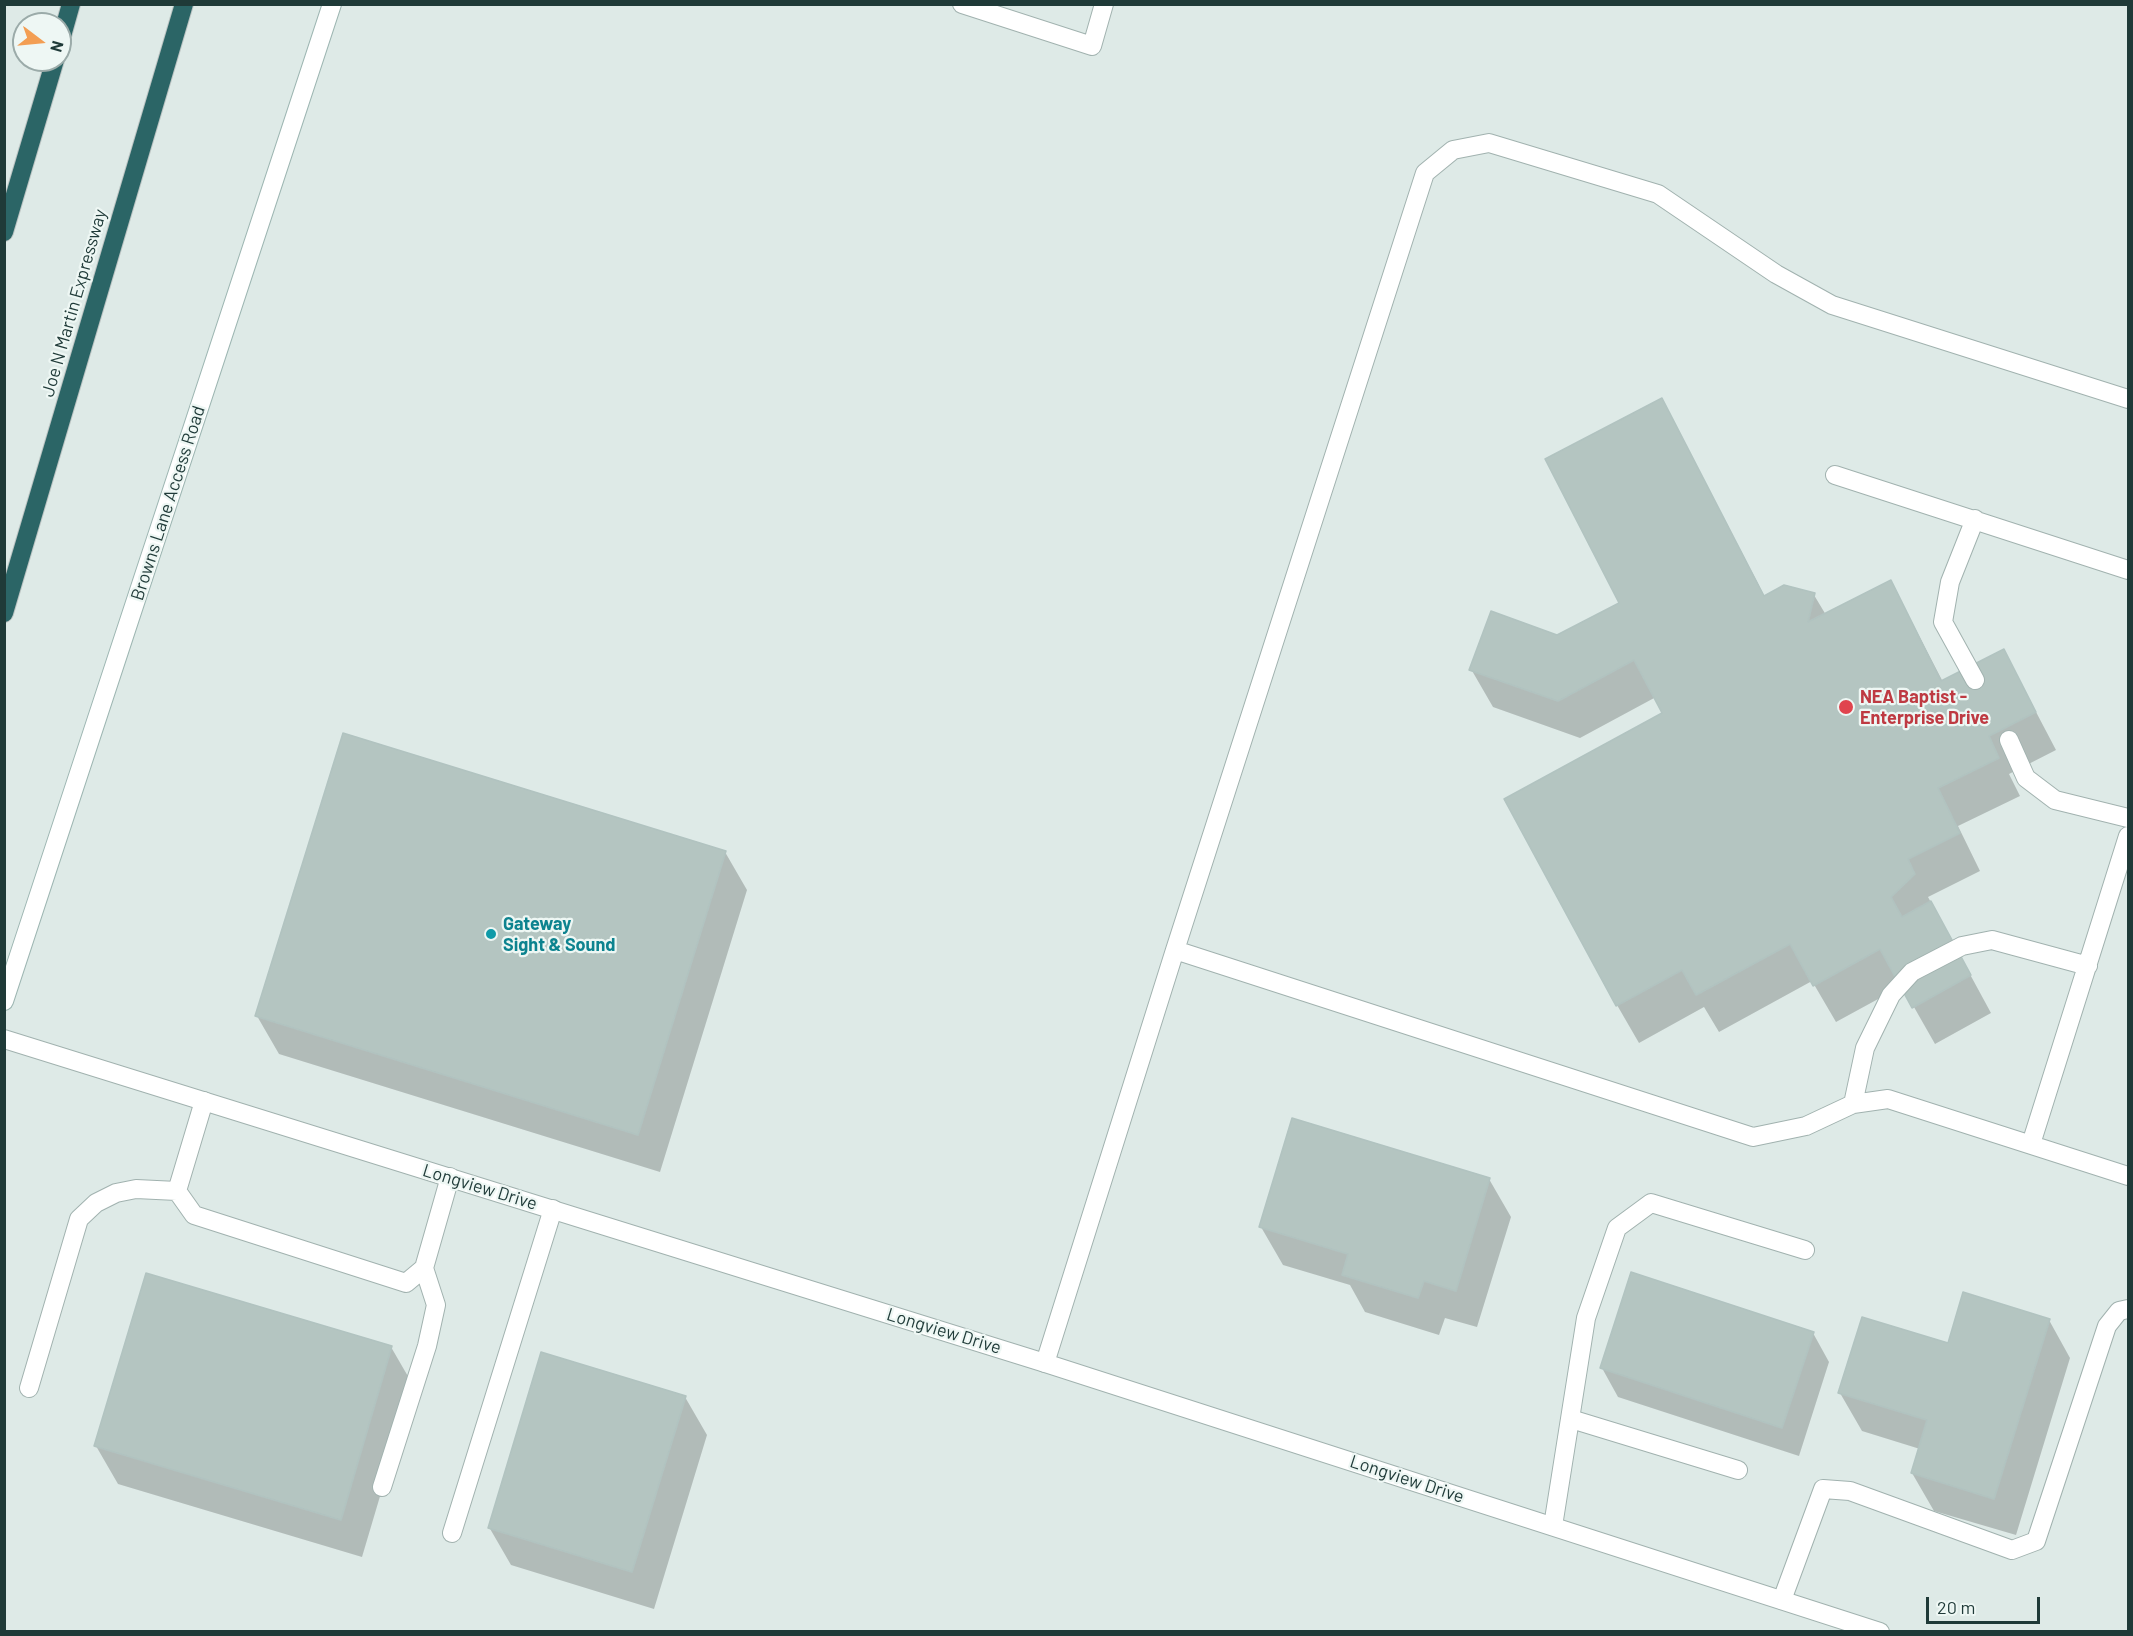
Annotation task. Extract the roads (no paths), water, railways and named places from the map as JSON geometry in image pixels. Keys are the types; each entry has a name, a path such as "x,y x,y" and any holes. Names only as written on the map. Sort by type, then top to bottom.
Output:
{"highway":[{"name":"Joe N Martin Expressway","path":"4,614 184,4"},
{"path":"4,232 51,72"}],"street":[{"name":"Browns Lane Access Road","path":"4,1001 332,4"},
{"path":"962,4 1092,46 1104,4"},
{"path":"1045,1363 1174,950 1425,174 1453,150 1489,143 1658,194 1776,274 1832,305 2128,399"},
{"path":"1835,475 2128,570"},
{"path":"1975,519 1950,582 1943,622 1975,680"},
{"path":"2009,740 2026,778 2055,800 2128,818"},
{"path":"2031,1144 2128,836"},
{"path":"1853,1104 1865,1048 1891,995 1912,972 1962,946 1992,939 2088,966"},
{"path":"1174,950 1753,1137 1806,1126 1853,1104 1888,1100 2128,1176"},
{"name":"Longview Drive","path":"4,1039 1045,1363 1880,1632"},
{"path":"177,1191 204,1101"},
{"path":"177,1191 194,1215 406,1283 424,1268 450,1178"},
{"path":"29,1389 79,1219 96,1203 116,1193 136,1190 177,1191"},
{"path":"1553,1526 1572,1419 1586,1318 1617,1228 1651,1203 1805,1250"},
{"path":"452,1533 553,1209"},
{"path":"382,1487 427,1346 436,1305 424,1268"},
{"path":"1782,1600 1823,1489 1850,1491 2012,1550 2036,1541 2107,1326 2119,1311 2128,1309"},
{"path":"1572,1419 1738,1470"}],"place":[{"name":"NEA Baptist - Enterprise Drive","path":"1846,707"},
{"name":"Gateway Sight & Sound","path":"491,934"}]}
